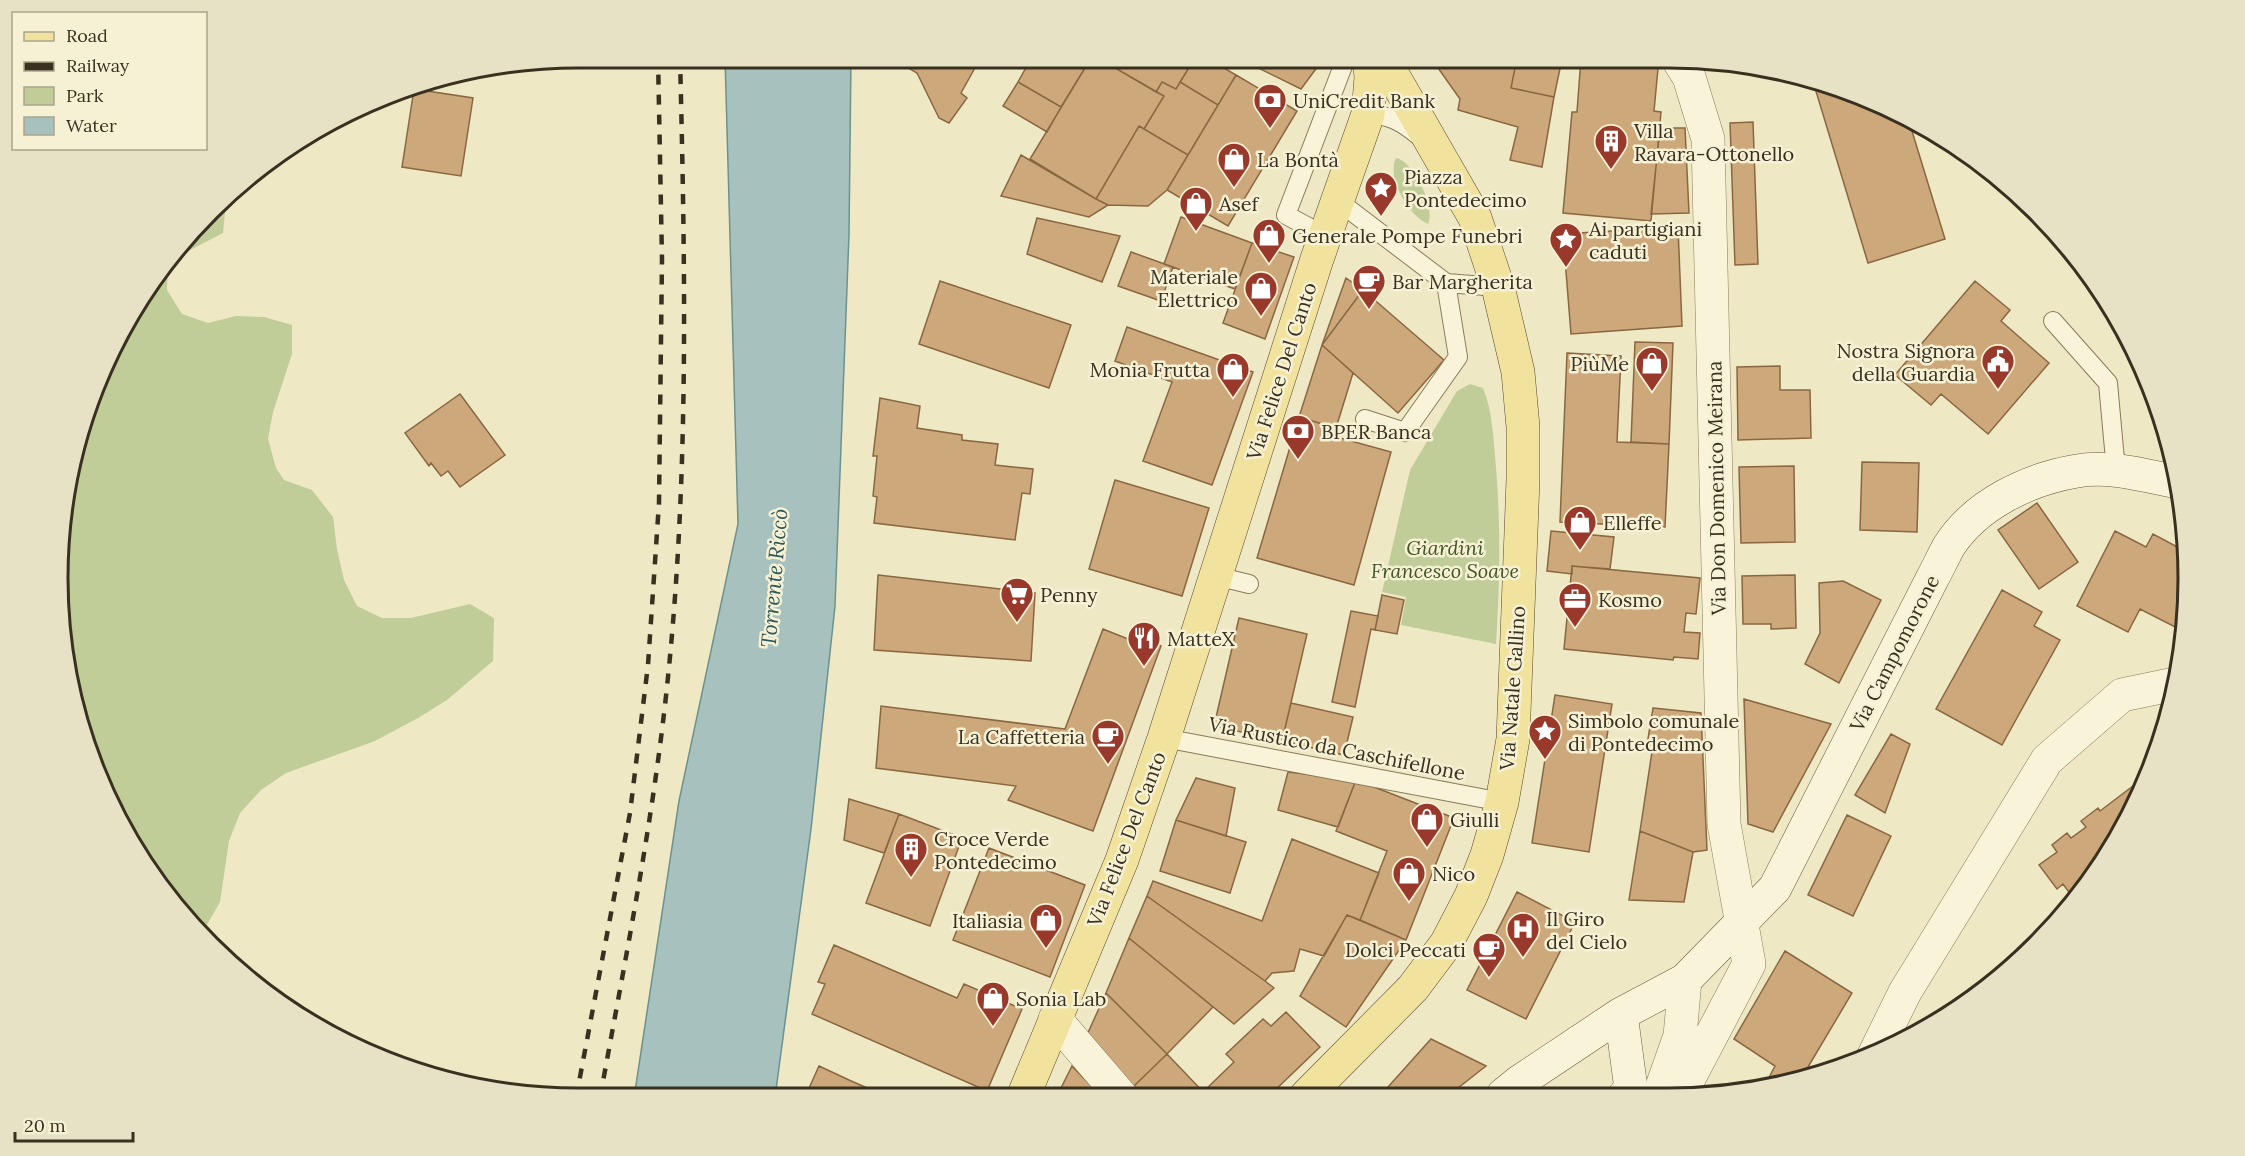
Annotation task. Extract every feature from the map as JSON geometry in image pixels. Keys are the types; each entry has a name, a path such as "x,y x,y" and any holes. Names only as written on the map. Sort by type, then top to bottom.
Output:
{"main road":[{"path":"1338,201 1368,114 1370,68"},
{"path":"1389,68 1474,218 1498,287"},
{"name":"Via Felice Del Canto","path":"1026,1088 1122,860 1164,738 1338,201"},
{"name":"Via Natale Gallino","path":"1314,1088 1413,988 1446,944 1471,896 1487,855 1502,802 1513,739 1523,428 1518,372 1498,287"}],"street":[{"name":"Via Don Domenico Meirana","path":"1684,69 1689,77 1708,139 1724,824 1742,923"},
{"name":"Via Campomorone","path":"1512,1088 1621,1014 1685,980 1775,888 1950,545 1974,518 2021,486 2078,470 2116,471 2168,480"},
{"path":"1881,1042 1905,992 2047,760 2122,695 2166,686"},
{"path":"1687,1087 1688,1080 1749,964 1742,923"},
{"path":"1661,1088 1680,1036 1685,980"},
{"path":"1621,1014 1631,1088"},
{"path":"1054,1019 1114,1088"}],"lane":[{"path":"1325,236 1286,215 1342,68"},
{"path":"1368,114 1385,115 1403,122 1436,151"},
{"path":"1338,201 1446,283 1498,287"},
{"path":"1365,419 1405,432 1458,357 1446,283"},
{"path":"2053,321 2108,383 2116,471"},
{"path":"1216,576 1249,584"},
{"name":"Via Rustico da Caschifellone","path":"1164,738 1502,802"}],"green space":[{"path":"1396,158 1410,167 1422,186 1429,207 1428,224 1414,213 1401,196 1394,176"},
{"path":"225,209 223,233 184,253"},
{"path":"168,275 167,290 182,314 208,323 236,316 264,317 292,325 292,354 273,412 268,439 276,468 284,480 312,490 333,517 344,580 357,606 382,618 411,618 470,604 494,618 493,661 447,700 375,741 286,773 261,790 240,813 229,841 220,902 206,927 173,889 154,862 120,804 106,773 85,710 77,678 69,611 68,578 72,511 85,446 106,383 120,352"},
{"name":"Giardini Francesco Soave","path":"1470,384 1483,388 1493,430 1499,527 1496,644 1401,625 1406,597 1382,592 1410,470 1457,391"}],"water":[{"name":"Torrente Riccò","path":"725,68 851,68 849,234 835,606 811,829 776,1088 636,1088 679,801 738,524"}],"building":[{"path":"909,68 975,68 961,93 967,98 949,123 939,118 917,73"},
{"path":"1026,68 1085,68 1061,107 1018,82"},
{"path":"1085,68 1115,68 1164,96 1144,129 1139,126 1096,199 1030,159"},
{"path":"1115,68 1189,68 1176,89 1162,82 1156,92"},
{"path":"1189,68 1224,68 1236,75 1218,105 1180,82"},
{"path":"1258,68 1317,68 1301,89"},
{"path":"1438,68 1515,68 1511,88 1554,97 1542,167 1510,160 1518,127 1458,110 1460,99"},
{"path":"1515,68 1560,68 1554,97 1511,88"},
{"name":"Villa Ravara-Ottonello","path":"1580,68 1658,68 1654,111 1661,112 1651,221 1563,213 1572,112 1577,112"},
{"path":"1236,75 1297,111 1228,226 1167,190"},
{"path":"1018,82 1061,107 1047,132 1003,106"},
{"path":"1162,82 1176,89 1180,82 1218,105 1188,155 1144,129 1164,96 1156,92"},
{"path":"1816,90 1862,106 1912,130 1945,239 1868,263"},
{"path":"427,91 473,98 461,176 402,167 413,95"},
{"path":"1753,122 1758,264 1735,265 1730,123"},
{"path":"1139,126 1188,155 1167,190 1148,206 1108,205 1096,199"},
{"path":"1660,128 1685,128 1689,213 1651,214"},
{"path":"1021,155 1108,205 1089,217 1001,196"},
{"path":"1181,217 1252,243 1235,289 1164,264"},
{"path":"1037,218 1120,236 1102,282 1027,254"},
{"path":"1678,227 1682,326 1571,334 1563,234"},
{"path":"1252,243 1294,257 1265,339 1223,323"},
{"path":"1131,252 1173,267 1161,301 1118,286"},
{"path":"1346,278 1363,290 1322,345"},
{"path":"940,281 1071,325 1049,388 919,344"},
{"path":"1975,281 2010,310 2001,321 2049,363 1988,434 1941,394 1931,405 1895,375"},
{"path":"1363,290 1444,360 1398,413 1322,345"},
{"path":"1127,327 1253,372 1212,485 1143,461 1172,382 1115,361"},
{"name":"PiùMe","path":"1635,342 1673,343 1669,444 1631,442"},
{"path":"1322,345 1353,373 1336,428 1299,417"},
{"path":"1567,353 1621,356 1617,442 1669,444 1665,527 1560,522"},
{"path":"1780,366 1780,390 1810,390 1811,438 1738,440 1737,367"},
{"path":"460,394 505,455 460,487 448,471 441,476 431,463 429,466 405,433"},
{"path":"880,398 920,406 917,428 962,435 962,440 998,444 995,465 1033,469 1030,494 1022,493 1015,540 874,523 877,497 873,496 877,456 873,456"},
{"path":"1299,417 1336,428 1333,436 1391,452 1354,585 1257,558"},
{"path":"1862,462 1919,463 1917,532 1860,530"},
{"path":"1794,466 1795,542 1741,543 1739,467"},
{"path":"1115,480 1209,508 1182,596 1089,569"},
{"path":"2037,503 2078,562 2039,589 1998,530"},
{"name":"Elleffe","path":"1551,531 1614,537 1610,569 1572,566 1572,574 1547,571"},
{"path":"2115,531 2146,547 2153,534 2176,546 2178,578 2175,627 2140,609 2128,632 2077,606"},
{"path":"1572,566 1700,578 1696,614 1686,613 1684,632 1700,633 1698,659 1674,657 1673,660 1564,649"},
{"path":"878,575 1035,593 1031,661 874,650"},
{"path":"1795,575 1796,628 1771,629 1771,624 1743,624 1742,576"},
{"path":"1843,581 1881,600 1839,683 1805,664 1820,633 1819,583"},
{"path":"2002,590 2042,612 2034,626 2060,640 2002,745 1936,709"},
{"path":"1382,595 1404,600 1397,634 1375,630"},
{"path":"1351,611 1378,616 1375,630 1371,629 1355,707 1332,702"},
{"path":"1239,618 1307,634 1282,741 1214,726"},
{"path":"1103,629 1138,643 1140,638 1161,646 1093,831 1008,800 1016,786 876,768 881,706 1065,729"},
{"path":"1555,695 1612,704 1589,852 1532,843"},
{"path":"1744,699 1831,724 1773,832 1748,824"},
{"path":"1291,703 1353,717 1344,755 1282,741"},
{"path":"1653,708 1701,713 1707,850 1693,852 1640,831 1653,745 1647,745"},
{"path":"1891,734 1910,744 1885,813 1855,795"},
{"path":"1288,772 1356,780 1338,827 1278,810"},
{"path":"1196,778 1235,788 1226,836 1176,820"},
{"path":"1356,780 1454,818 1406,940 1360,920 1387,851 1336,831"},
{"path":"2133,786 2109,833 2072,889 2069,892 2063,884 2057,889 2039,865 2057,852 2052,845 2067,833 2071,838 2086,827 2081,821 2098,808 2100,811"},
{"path":"849,799 899,814 884,853 844,840"},
{"name":"Croce Verde Pontedecimo","path":"899,814 962,838 930,926 866,903"},
{"path":"1847,815 1891,836 1853,916 1808,895"},
{"path":"1176,820 1246,842 1230,893 1160,871"},
{"path":"1640,831 1693,852 1684,902 1629,900"},
{"path":"1292,839 1379,873 1360,920 1347,915 1324,956 1300,949 1294,971 1272,973 1265,981 1147,896 1153,881 1262,921"},
{"path":"989,848 1085,885 1050,977 953,940"},
{"path":"1517,892 1575,922 1526,1019 1467,990"},
{"path":"1147,896 1274,988 1234,1024 1129,938"},
{"path":"1347,915 1406,940 1346,1027 1300,996"},
{"path":"1129,938 1213,1007 1167,1054 1106,993"},
{"path":"834,945 957,998 964,984 1022,1009 988,1088 980,1088 812,1014 825,984 818,982"},
{"path":"1785,951 1852,993 1809,1068 1768,1079 1775,1066 1734,1039"},
{"path":"1106,993 1167,1054 1133,1087 1086,1037"},
{"path":"1286,1012 1320,1047 1277,1088 1207,1088 1234,1062 1226,1054 1263,1019 1271,1026"},
{"path":"1431,1039 1486,1066 1458,1088 1387,1088"},
{"path":"1167,1054 1199,1088 1134,1088"},
{"path":"819,1066 867,1088 809,1088"},
{"path":"1072,1066 1093,1088 1061,1088"}],"railway":[{"path":"578,1088 630,813 648,665 659,503 662,259 658,68"},
{"path":"602,1088 656,775 669,667 675,591 680,515 684,362 680,68"}],"place":[{"name":"UniCredit Bank","path":"1270,129"},
{"name":"Villa Ravara-Ottonello","path":"1611,170"},
{"name":"La Bontà","path":"1234,188"},
{"name":"Piazza Pontedecimo","path":"1381,217"},
{"name":"Asef","path":"1196,232"},
{"name":"Generale Pompe Funebri","path":"1269,264"},
{"name":"Ai partigiani caduti","path":"1566,268"},
{"name":"Bar Margherita","path":"1369,310"},
{"name":"Materiale Elettrico","path":"1261,317"},
{"name":"Nostra Signora della Guardia","path":"1998,390"},
{"name":"PiùMe","path":"1652,392"},
{"name":"Monia Frutta","path":"1233,398"},
{"name":"BPER Banca","path":"1298,460"},
{"name":"Elleffe","path":"1580,551"},
{"name":"Penny","path":"1017,623"},
{"name":"Kosmo","path":"1575,628"},
{"name":"MatteX","path":"1144,667"},
{"name":"Simbolo comunale di Pontedecimo","path":"1545,760"},
{"name":"La Caffetteria","path":"1108,765"},
{"name":"Giulli","path":"1427,848"},
{"name":"Croce Verde Pontedecimo","path":"911,878"},
{"name":"Nico","path":"1409,902"},
{"name":"Italiasia","path":"1046,949"},
{"name":"Il Giro del Cielo","path":"1523,958"},
{"name":"Dolci Peccati","path":"1489,978"},
{"name":"Sonia Lab","path":"993,1027"}]}
